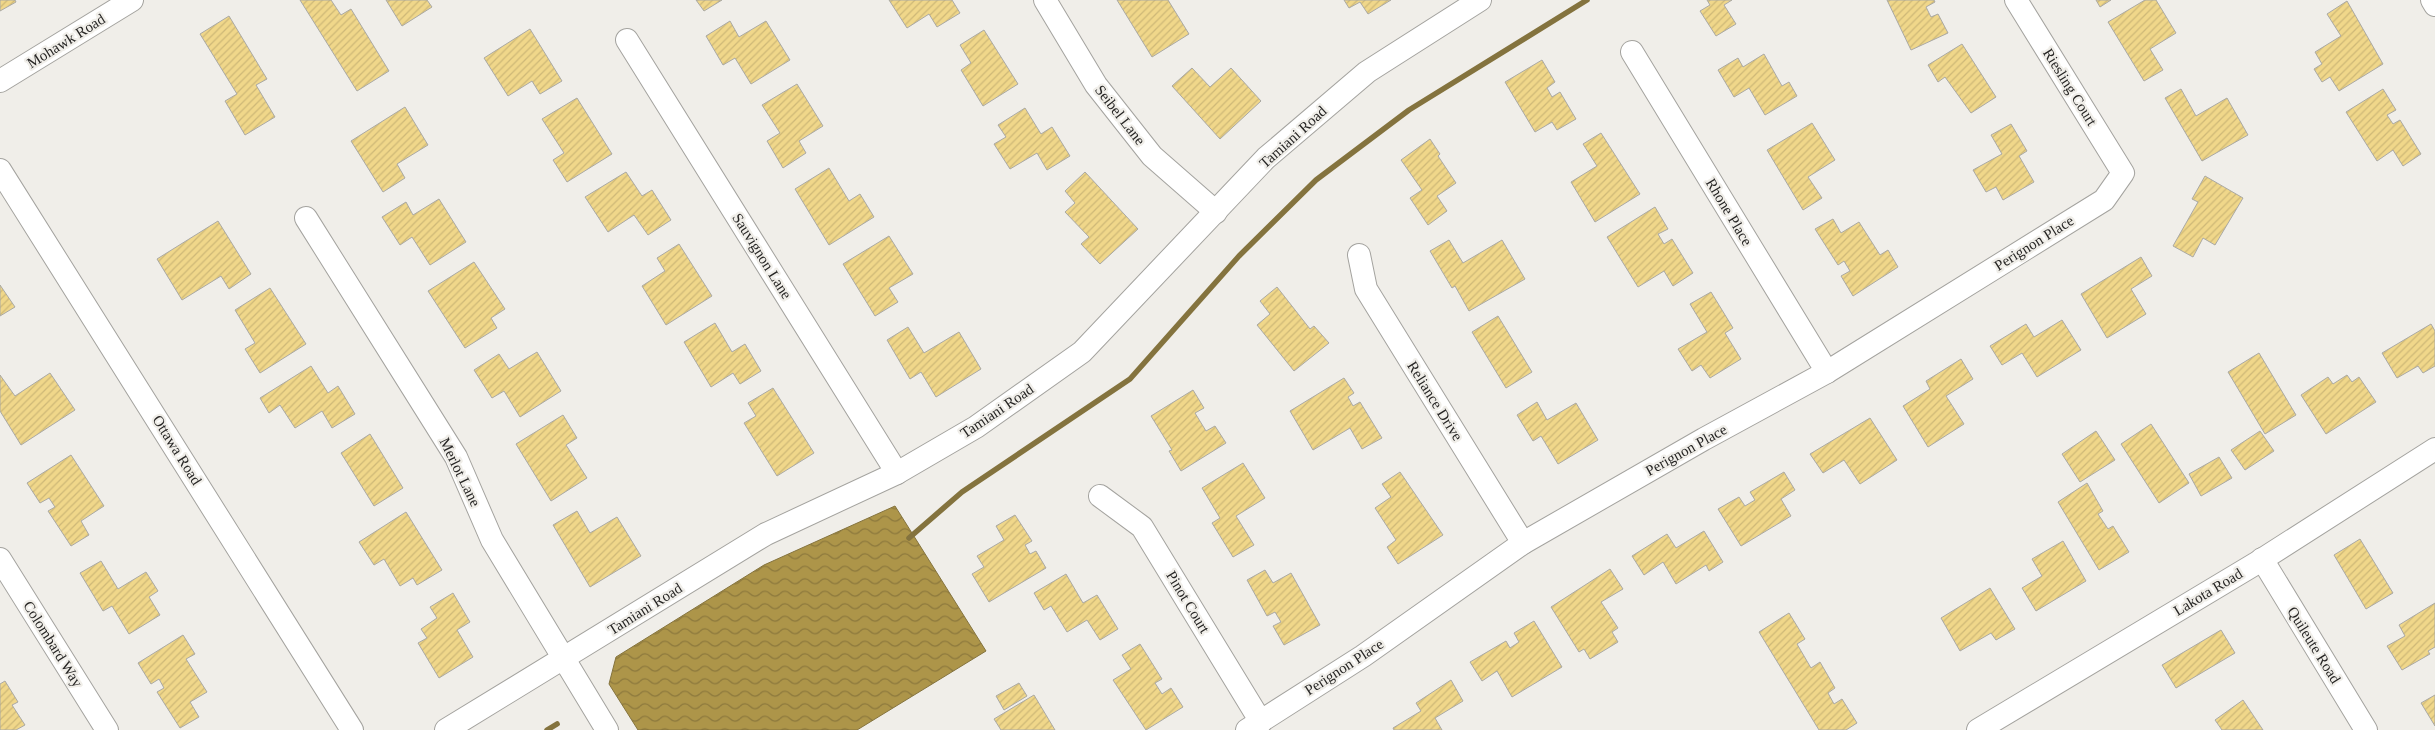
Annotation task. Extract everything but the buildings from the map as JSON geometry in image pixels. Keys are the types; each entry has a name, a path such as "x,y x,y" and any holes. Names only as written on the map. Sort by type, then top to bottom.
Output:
{"street":[{"name":"Mohawk Road","path":"0,81 132,0"},
{"name":"Seibel Lane","path":"1045,0 1096,85 1152,156 1216,212"},
{"name":"Tamiani Road","path":"446,730 766,534 897,473 976,427 1082,352 1266,158 1368,72 1480,0"},
{"name":"Riesling Court","path":"2016,0 2123,173"},
{"path":"2432,0 2435,5"},
{"name":"Sauvignon Lane","path":"628,40 897,473"},
{"name":"Rhone Place","path":"1632,52 1826,372"},
{"name":"Ottawa Road","path":"0,170 352,730"},
{"name":"Perignon Place","path":"1254,726 1363,656 1523,543 1704,439 1826,372 2104,200 2123,173"},
{"name":"Merlot Lane","path":"306,218 456,457 492,540 607,730"},
{"name":"Reliance Drive","path":"1359,255 1366,289 1523,543"},
{"name":"Lakota Road","path":"1978,730 2262,560 2435,449"},
{"name":"Pinot Court","path":"1100,496 1142,527 1254,726"},
{"name":"Colombard Way","path":"0,558 106,730"},
{"name":"Quileute Road","path":"2262,560 2366,730"}],"water":[{"path":"895,506 986,651 857,730 638,730 609,684 616,657 764,565"}],"waterway":[{"path":"909,538 962,492 1130,379 1239,256 1316,180 1409,110 1587,0"},
{"path":"547,730 557,724"}]}
